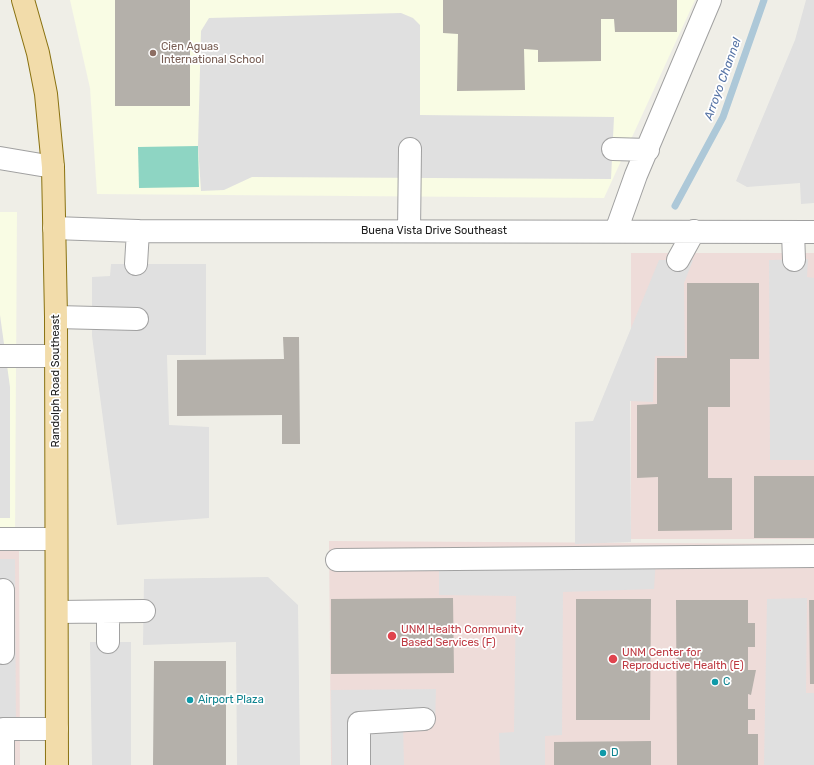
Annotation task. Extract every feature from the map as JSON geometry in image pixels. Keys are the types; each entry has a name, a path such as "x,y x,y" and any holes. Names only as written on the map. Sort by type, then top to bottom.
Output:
{"main road":[{"name":"Randolph Road Southeast","path":"23,0 38,53 46,94 53,167 56,318 57,765"}],"street":[{"path":"616,231 636,175 648,150 710,0"},
{"path":"410,149 410,231"},
{"path":"612,149 648,150"},
{"path":"0,158 53,167"},
{"name":"Buena Vista Drive Southeast","path":"54,228 138,231 804,232"},
{"path":"136,264 138,231"},
{"path":"678,260 694,231"},
{"path":"794,260 804,232"},
{"path":"56,318 137,319"},
{"path":"0,356 56,356"},
{"path":"0,540 56,539"},
{"path":"337,560 814,556"},
{"path":"3,590 3,653"},
{"path":"57,612 144,611"},
{"path":"108,612 108,642"},
{"path":"359,765 359,724 424,719"},
{"path":"3,765 3,729 57,729"}],"shaded area":[{"path":"70,0 695,0 604,198 97,194 90,88"},
{"path":"806,0 814,0 814,203 801,204 800,183 747,187 736,181 795,40"},
{"path":"401,13 413,18 420,25 420,115 614,117 611,179 252,177 224,190 201,191 198,146 201,31 209,18"},
{"path":"0,212 17,212 15,532 0,533"},
{"path":"631,253 814,253 814,539 631,539"},
{"path":"808,259 807,277 814,278 814,460 770,460 769,260"},
{"path":"659,260 693,260 684,283 685,356 655,356 653,402 630,401 631,542 575,544 575,422 593,421"},
{"path":"111,264 206,264 206,355 167,355 169,425 209,427 209,518 117,525 92,336 92,277 110,276"},
{"path":"0,315 10,387 10,518 0,518"},
{"path":"329,541 814,544 814,765 331,765"},
{"path":"19,550 20,765 0,765 0,551"},
{"path":"656,557 654,589 563,592 562,735 545,736 545,765 500,765 499,733 514,732 516,596 439,595 439,560"},
{"path":"0,559 15,559 16,736 0,736"},
{"path":"268,577 298,605 300,765 237,765 236,642 143,645 144,579"},
{"path":"807,598 806,693 814,693 814,765 764,765 767,599"},
{"path":"90,642 131,642 131,765 92,765"},
{"path":"436,689 435,724 403,725 404,765 332,765 331,690"}],"green space":[{"path":"198,146 199,187 139,188 138,147"}],"building":[{"name":"Cien Aguas International School","path":"115,0 190,0 190,106 115,106"},
{"path":"443,0 677,0 677,32 615,32 614,19 601,19 601,61 538,62 538,50 524,49 525,90 457,91 458,34 443,33"},
{"path":"687,283 759,283 759,359 730,359 730,407 708,407 708,478 732,478 732,530 658,531 658,477 637,478 637,405 657,404 657,358 687,358"},
{"path":"283,337 299,337 300,444 282,444 282,415 177,416 177,360 284,359"},
{"path":"754,476 814,476 814,538 754,538"},
{"name":"UNM Health Community Based Services (F)","path":"453,598 454,673 331,674 331,599"},
{"name":"UNM Center for Reproductive Health (E)","path":"576,599 651,599 650,720 576,720"},
{"name":"C","path":"676,600 748,600 748,623 755,623 755,647 748,647 748,670 756,670 751,695 748,694 748,709 755,709 755,720 748,720 748,734 758,734 758,765 677,765"},
{"path":"809,600 814,600 814,684 810,684"},
{"name":"Airport Plaza","path":"154,661 226,661 226,765 153,765"},
{"name":"D","path":"651,741 651,765 554,765 554,742"}],"waterway":[{"name":"Arroyo Channel","path":"675,206 723,117 764,0"}],"place":[{"name":"Cien Aguas International School","path":"153,53"},
{"name":"UNM Health Community Based Services (F)","path":"392,636"},
{"name":"UNM Center for Reproductive Health (E)","path":"613,659"},
{"name":"C","path":"715,682"},
{"name":"Airport Plaza","path":"190,700"},
{"name":"D","path":"603,753"}]}
